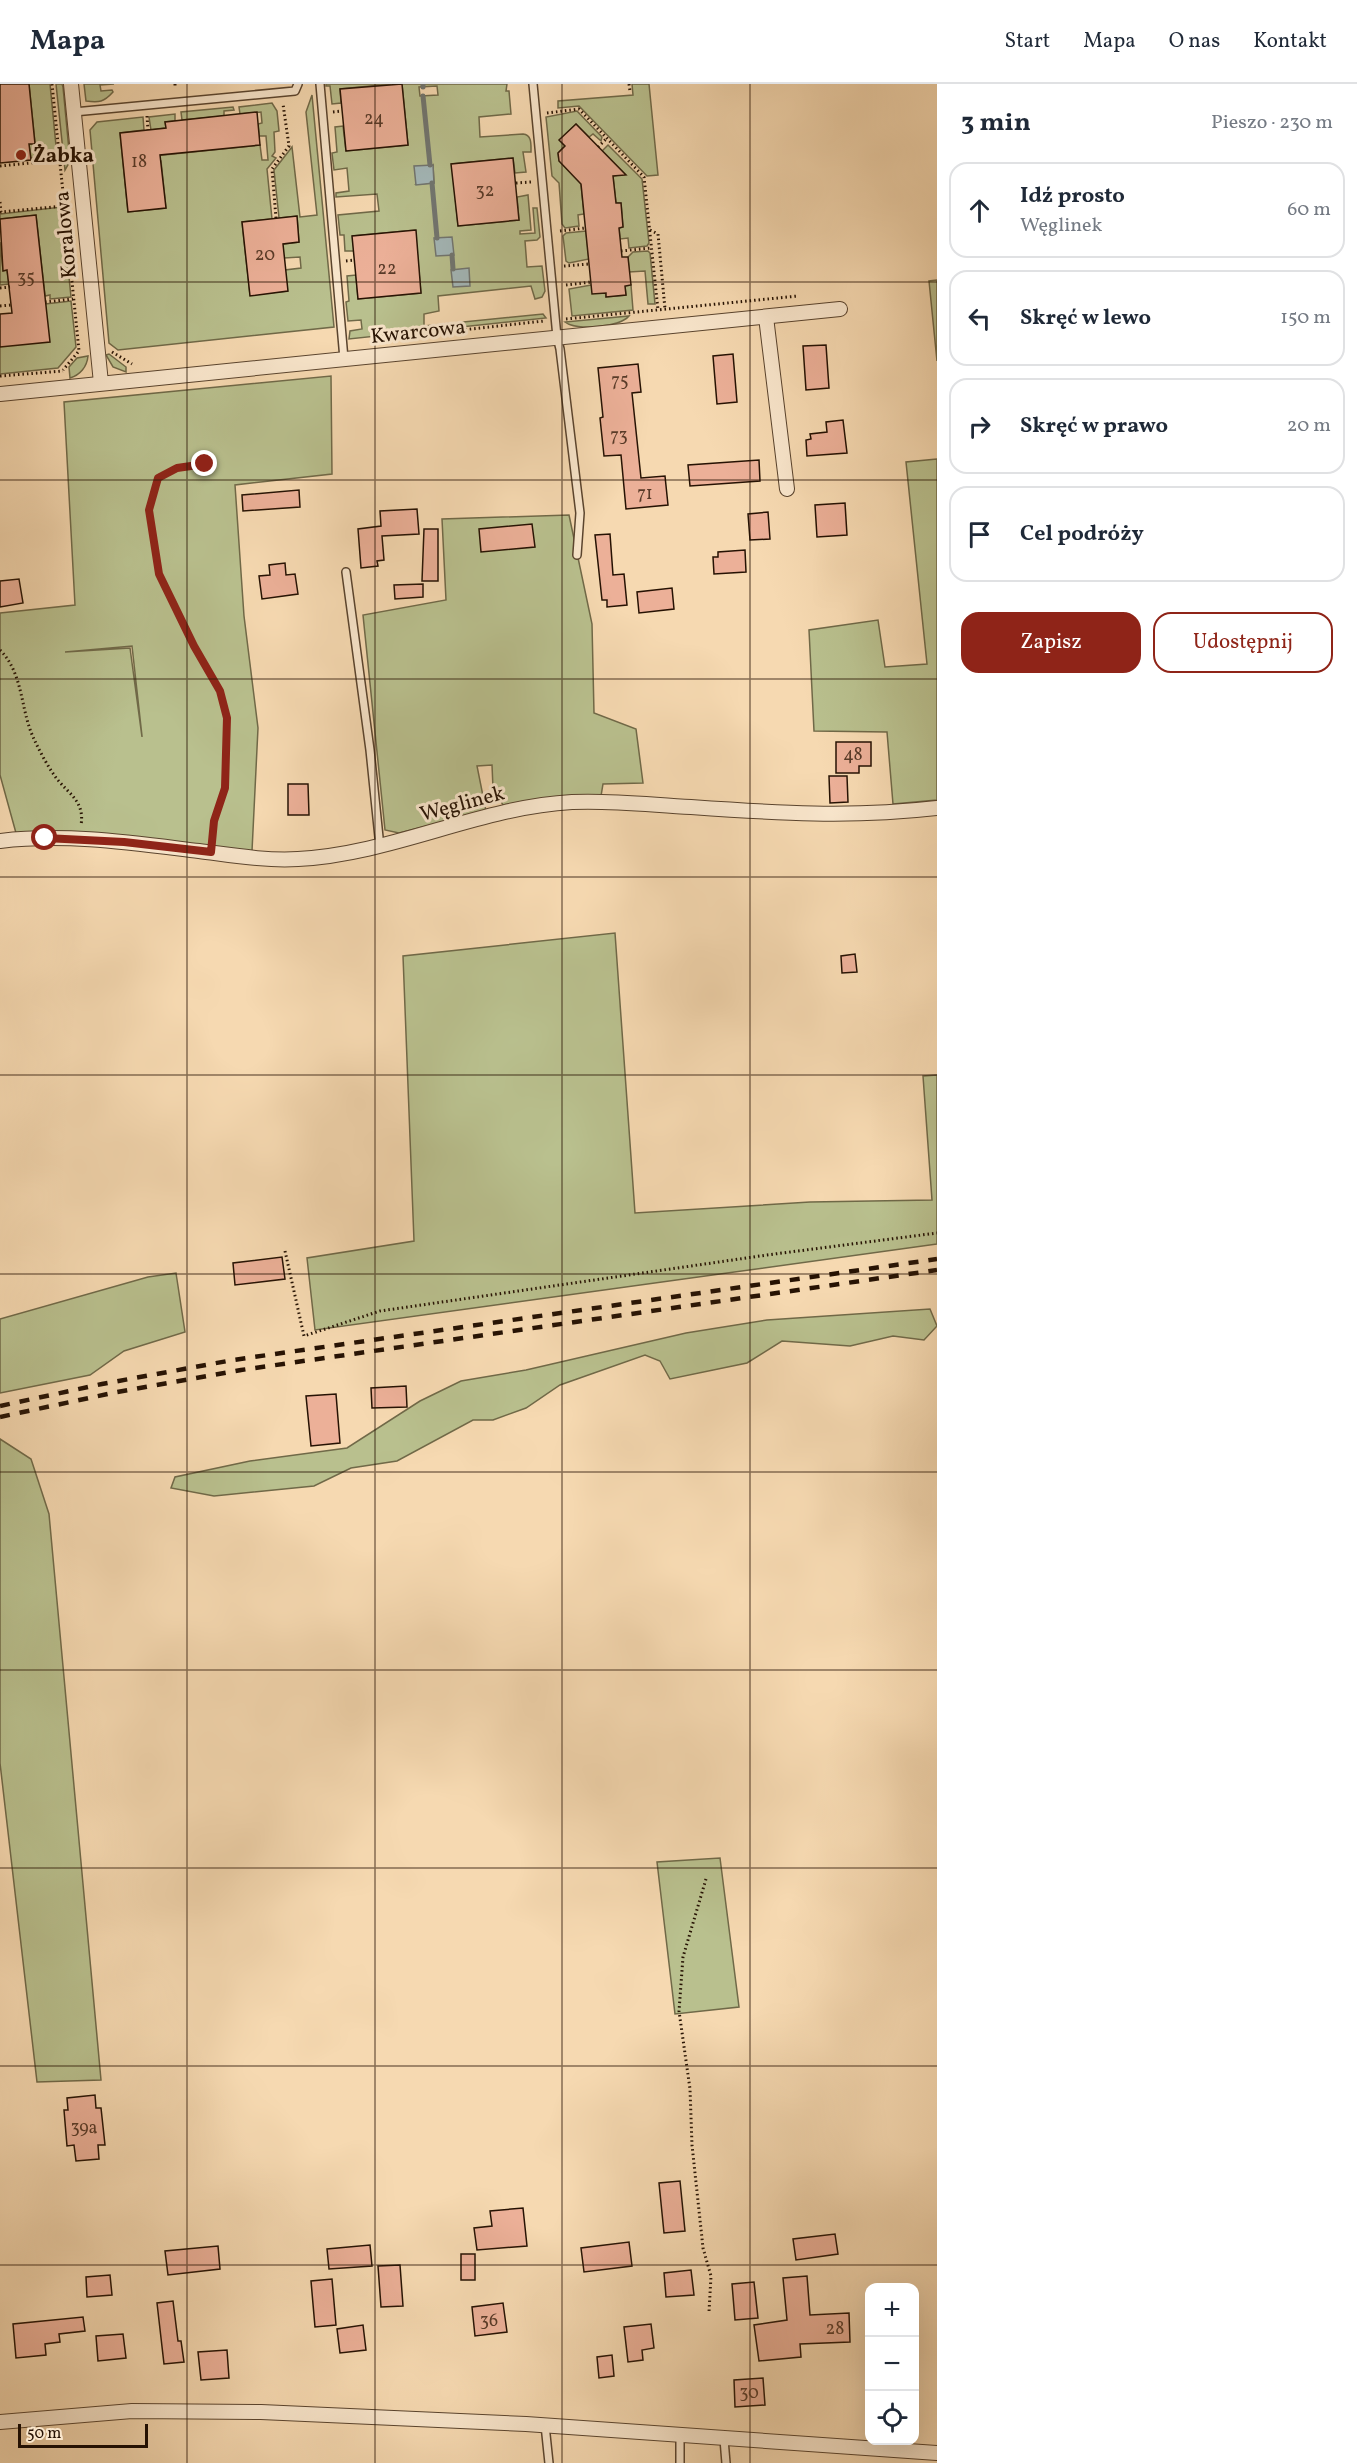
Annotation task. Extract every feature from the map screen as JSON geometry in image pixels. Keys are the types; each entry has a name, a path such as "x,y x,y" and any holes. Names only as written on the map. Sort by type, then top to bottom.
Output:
{"street":[{"name":"Koralowa","path":"71,84 101,383"},
{"name":"Kwarcowa","path":"0,394 840,309"},
{"path":"766,317 787,489"},
{"name":"Węglinek","path":"0,841 79,838 299,859 347,854 512,810 570,802 816,815 886,814 937,808"},
{"path":"0,2422 132,2411 206,2410 545,2426 937,2453"}],"lane":[{"path":"74,112 294,91 298,84"},
{"path":"320,84 344,359"},
{"path":"533,84 557,337 561,349 580,513 577,555"},
{"path":"346,572 370,750 380,847"},
{"path":"545,2426 549,2463"},
{"path":"680,2435 680,2463"},
{"path":"724,2439 726,2463"}],"path":[{"path":"0,376 63,370 79,351 52,84"},
{"path":"629,84 630,92"},
{"path":"276,218 272,169 289,146 285,108 279,102"},
{"path":"544,113 579,110 644,177 658,310"},
{"path":"148,130 146,115 158,113"},
{"path":"598,147 607,138"},
{"path":"0,166 60,160"},
{"path":"0,202 1,212 64,206"},
{"path":"555,226 557,238"},
{"path":"560,231 585,228"},
{"path":"650,230 658,234 665,309"},
{"path":"621,251 651,248"},
{"path":"559,261 560,273"},
{"path":"564,266 589,264"},
{"path":"566,285 591,282"},
{"path":"0,288 10,287"},
{"path":"45,302 73,299"},
{"path":"0,306 11,305"},
{"path":"107,349 132,364"},
{"path":"63,370 64,378"},
{"path":"205,464 177,468 158,478 149,510 159,574 194,646 220,691 227,718 225,788 214,821 211,852"},
{"path":"0,650 7,657 19,683 33,737 56,778 78,800 82,816 79,838"},
{"path":"285,1251 304,1336 380,1311 732,1259 937,1233"},
{"path":"706,1879 683,1957 679,2011 690,2089 692,2145 703,2248 711,2276 709,2312"}],"green space":[{"path":"29,84 50,84 57,156 31,158 29,144 35,143"},
{"path":"56,84 62,84 63,87 70,161 65,170"},
{"path":"84,84 114,84 100,85 101,91 112,90 113,92 101,101 86,101"},
{"path":"326,84 391,84 340,89 341,103 332,104 330,86"},
{"path":"402,84 507,84 506,91 509,91 511,114 479,117 480,137 523,134 528,136 531,152 523,152 526,172 515,173 513,158 452,164 458,226 519,220 517,197 528,195 531,230 520,231 520,234 535,233 533,208 537,208 540,237 537,240 525,241 527,267 542,266 545,291 542,297 535,299 531,286 438,296 439,311 424,314 424,326 543,314 546,318 349,339 350,331 362,329 361,320 348,321 347,276 356,275 358,299 421,293 415,230 353,236 354,251 345,251 344,235 340,235 338,215 379,211 377,194 336,197 336,193 349,191 347,168 334,170 332,153 337,152 335,127 343,126 346,151 408,145","holes":["437,86 438,95 420,96 419,87","433,165 434,183 416,184"]},
{"path":"632,84 649,84 658,175 647,176 579,106 558,108 558,101 633,95"},
{"path":"312,95 334,327 118,350 109,343 90,130 97,122 143,117 144,130 120,133 128,212 166,208 161,161 155,161 154,156 260,145 262,160 268,160 266,136 259,136 258,124 262,123 261,112 240,114 239,107 272,103 277,111 279,131 274,132 275,152 272,156 276,158 267,169 272,219 242,222 250,295 287,291 285,270 301,268 300,257 284,258 276,245 299,242 297,216 279,218 274,170 292,147 300,217 317,215 306,112"},
{"path":"233,107 234,110 224,111 224,116 182,120 181,112"},
{"path":"577,111 602,137 601,141 593,134 589,137 576,124 560,140 565,146 558,153 559,161 581,184 584,214 578,215 579,226 565,228 562,224 559,183 552,176 546,117"},
{"path":"175,114 175,121 165,122 166,128 151,130 149,117"},
{"path":"608,145 642,179 649,243 647,246 629,248 628,238 620,239 619,228 623,227 621,203 616,203 613,176 619,175 602,151"},
{"path":"62,207 71,297 50,299 50,295 45,296 36,215 0,219 0,214"},
{"path":"586,231 589,259 569,263 566,261 563,236 566,233"},
{"path":"0,242 3,270 7,270 9,284 0,285"},
{"path":"648,251 655,304 648,304 645,271 629,272 628,257 633,252"},
{"path":"937,280 937,361 929,281"},
{"path":"591,285 606,293 606,297 626,295 625,286 631,285 633,310 572,316 569,289"},
{"path":"71,301 76,347 58,368 0,374 0,347 45,304"},
{"path":"629,316 617,323 588,327 565,322"},
{"path":"109,354 126,367 126,372 113,367 106,355"},
{"path":"88,356 82,370 70,378 69,367 77,358"},
{"path":"331,376 332,474 235,485 244,616 258,728 252,851 16,833 0,775 0,613 75,605 64,402","holes":["132,646 142,737 130,648 65,652"]},
{"path":"937,459 937,800 893,804 887,732 814,731 809,630 878,620 885,667 927,664 906,462"},
{"path":"569,515 592,624 594,713 636,729 643,783 603,784 601,796 553,797 503,805 493,788 492,765 477,766 486,811 399,833 385,830 363,615 446,600 442,519"},
{"path":"615,933 635,1213 810,1202 932,1200 923,1076 937,1075 937,1244 315,1330 307,1258 414,1241 403,956"},
{"path":"176,1273 185,1332 124,1351 90,1375 0,1393 0,1319 148,1277"},
{"path":"930,1309 937,1326 924,1340 893,1336 850,1346 782,1341 747,1363 670,1379 660,1361 645,1355 560,1385 526,1408 493,1420 473,1420 397,1461 351,1468 314,1486 214,1496 171,1488 175,1477 250,1461 347,1448 420,1401 461,1381 526,1370 686,1333 767,1320"},
{"path":"0,1439 31,1459 49,1514 101,2080 37,2082 0,1763"},
{"path":"720,1858 739,2007 675,2014 657,1862"}],"shaded area":[{"path":"433,165 434,183 416,185 414,166"},
{"path":"452,237 454,255 436,256 434,238"},
{"path":"469,268 470,286 453,287 451,270"}],"building":[{"path":"0,84 29,84 35,144 29,144 31,160 0,163"},
{"path":"402,84 408,145 346,151 340,89"},
{"path":"257,112 260,145 160,155 166,208 128,212 120,133 166,128 165,122"},
{"path":"576,124 626,175 613,176 616,203 621,203 623,227 619,228 622,257 628,257 631,285 625,286 626,295 606,297 606,293 592,294 581,184 559,161 558,153 565,146 559,140"},
{"path":"513,158 519,220 458,226 451,164"},
{"path":"36,215 50,342 0,347 0,314 12,313 7,270 3,271 0,219"},
{"path":"297,216 299,242 283,244 288,291 250,296 242,222"},
{"path":"416,230 421,293 358,299 352,236"},
{"path":"826,345 829,388 806,390 803,346"},
{"path":"733,354 737,402 717,404 713,356"},
{"path":"638,364 641,392 632,393 641,478 665,476 668,505 626,509 621,455 604,456 598,368"},
{"path":"843,420 847,453 807,456 806,440 811,439 810,434 827,432 826,422"},
{"path":"759,460 760,481 690,486 688,465"},
{"path":"299,490 300,507 243,511 242,495"},
{"path":"845,503 847,535 817,537 815,505"},
{"path":"417,509 419,534 382,536 384,560 377,561 378,566 361,568 358,529 381,526 380,511"},
{"path":"768,512 770,539 750,540 748,514"},
{"path":"532,524 535,547 481,552 479,529"},
{"path":"424,529 438,529 438,581 422,581"},
{"path":"610,534 613,575 624,574 627,605 607,607 607,600 602,600 595,535"},
{"path":"745,550 746,572 714,574 713,557 718,557 718,552"},
{"path":"285,563 286,575 295,574 298,594 262,599 259,576 270,575 269,565"},
{"path":"19,579 23,603 0,607 0,581"},
{"path":"423,584 423,597 395,599 394,585"},
{"path":"672,588 674,609 639,613 637,592"},
{"path":"836,742 871,742 871,766 859,766 859,773 836,773"},
{"path":"829,776 847,776 848,802 830,803"},
{"path":"288,784 308,784 309,815 288,815"},
{"path":"855,954 857,972 842,973 841,956"},
{"path":"282,1257 285,1279 235,1285 233,1263"},
{"path":"406,1386 407,1407 372,1408 371,1388"},
{"path":"336,1394 340,1443 311,1446 306,1396"},
{"path":"95,2095 96,2108 101,2108 105,2145 98,2145 99,2159 76,2161 74,2145 67,2146 64,2110 68,2110 67,2098"},
{"path":"680,2181 685,2231 664,2233 659,2183"},
{"path":"523,2208 527,2246 477,2250 474,2228 492,2226 490,2211"},
{"path":"835,2234 838,2254 796,2260 793,2239"},
{"path":"629,2242 632,2266 584,2272 581,2248"},
{"path":"370,2245 372,2266 329,2269 327,2249"},
{"path":"218,2246 220,2269 168,2275 165,2251"},
{"path":"461,2254 475,2254 475,2280 461,2280"},
{"path":"400,2265 403,2306 381,2307 378,2266"},
{"path":"691,2270 694,2295 666,2297 664,2273"},
{"path":"110,2275 112,2295 87,2297 86,2277"},
{"path":"807,2276 810,2315 849,2313 850,2342 800,2344 801,2357 759,2361 754,2325 787,2320 783,2278"},
{"path":"332,2279 336,2325 315,2327 311,2281"},
{"path":"754,2282 758,2318 735,2320 732,2284"},
{"path":"173,2301 178,2341 181,2341 184,2362 164,2364 157,2303"},
{"path":"503,2303 507,2332 475,2336 472,2307"},
{"path":"83,2317 85,2331 59,2334 60,2342 45,2344 46,2355 16,2358 13,2324"},
{"path":"651,2324 654,2348 642,2350 643,2360 628,2362 624,2327"},
{"path":"363,2325 366,2350 340,2353 337,2329"},
{"path":"123,2334 126,2358 98,2361 96,2336"},
{"path":"227,2350 229,2378 201,2380 198,2352"},
{"path":"612,2355 614,2376 599,2378 597,2357"},
{"path":"763,2378 765,2405 735,2407 734,2380"}],"waterway":[{"path":"423,96 430,165"},
{"path":"432,183 437,238"},
{"path":"452,255 453,269"}],"railway":[{"path":"0,1406 102,1384 233,1360 937,1259"},
{"path":"0,1417 117,1392 241,1370 937,1270"}],"place":[{"name":"Żabka","path":"21,155"}],"route":[{"path":"45,838 79,838 211,852 214,821 225,788 227,718 220,691 194,646 159,574 149,510 158,478 177,468 205,464"}]}
